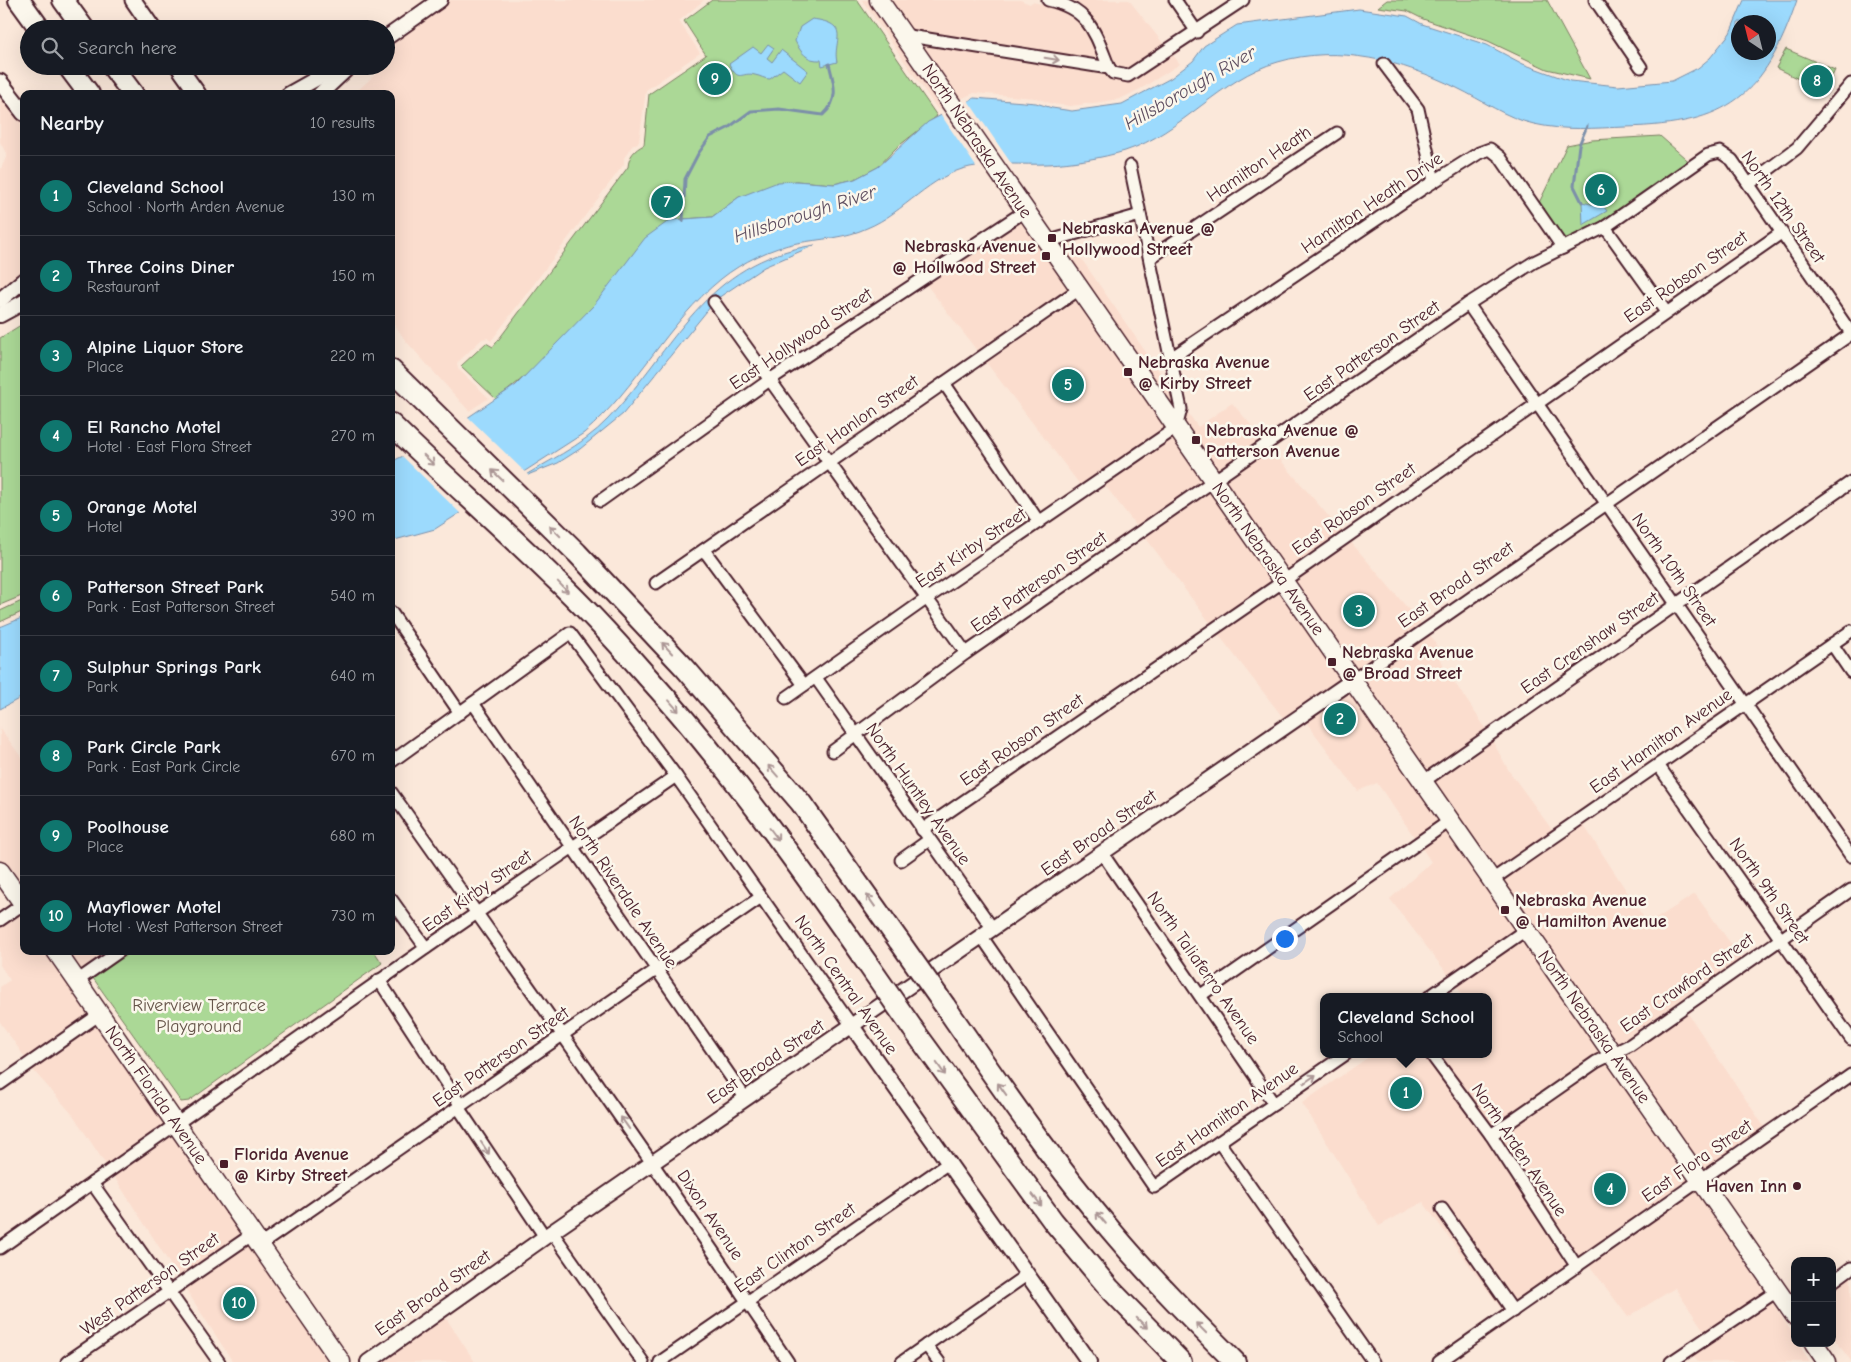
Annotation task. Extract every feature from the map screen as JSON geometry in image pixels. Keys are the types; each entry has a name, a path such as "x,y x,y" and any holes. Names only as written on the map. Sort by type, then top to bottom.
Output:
{"highway":[{"path":"18,0 33,20"},
{"path":"63,0 77,20"},
{"path":"75,75 86,90"},
{"path":"119,75 130,90"},
{"path":"395,373 659,639 801,803 996,1080 1093,1209 1151,1275 1235,1362"},
{"path":"395,427 566,589 690,726 800,867 913,1029 1053,1222 1109,1288 1181,1362"}],"main road":[{"path":"133,0 146,20"},
{"name":"North Nebraska Avenue","path":"879,0 1078,290 1284,581 1777,1291 1791,1308"},
{"path":"184,75 195,90"},
{"path":"0,82 20,108"},
{"path":"0,871 20,901"},
{"name":"North Florida Avenue","path":"59,955 341,1362"},
{"path":"1817,1347 1827,1362"}],"street":[{"path":"395,32 440,0"},
{"path":"1048,0 1082,14 1096,36 1109,68 1113,73 1128,76 1161,56 1243,0"},
{"path":"1175,0 1197,32"},
{"path":"1595,0 1641,67"},
{"path":"903,35 1109,68"},
{"path":"1384,64 1418,109 1434,181"},
{"path":"296,90 323,75"},
{"path":"324,90 340,75"},
{"path":"1749,184 1797,148 1851,84"},
{"name":"Hamilton Heath","path":"1150,258 1337,133"},
{"name":"Hamilton Heath Drive","path":"1172,358 1434,181 1479,153 1490,149 1500,157 1563,248"},
{"name":"North 12th Street","path":"1720,152 1732,160 1851,334"},
{"name":"East Patterson Street","path":"833,751 966,653 1468,304 1534,262 1605,227 1708,155 1720,152"},
{"path":"1130,166 1172,358 1181,409 1176,428"},
{"name":"East Hollywood Street","path":"600,501 771,379 1025,211"},
{"path":"1046,242 1140,215"},
{"path":"1605,227 1666,312"},
{"name":"East Robson Street","path":"922,830 1284,581 1537,402 1781,233"},
{"path":"0,300 20,283"},
{"name":"East Hanlon Street","path":"656,583 829,461 1078,290"},
{"path":"714,302 966,653"},
{"path":"0,315 20,304"},
{"name":"North 10th Street","path":"1468,304 1851,856"},
{"name":"East Broad Street","path":"368,1362 548,1234 987,933 1851,334"},
{"path":"944,383 1039,522"},
{"name":"East Kirby Street","path":"786,698 926,599 1176,428"},
{"name":"East Crenshaw Street","path":"1424,781 1851,482"},
{"path":"704,550 804,685"},
{"path":"395,618 460,713"},
{"name":"East Hamilton Avenue","path":"1492,880 1851,631"},
{"name":"North Central Avenue","path":"473,703 570,633 676,776 950,1162 1088,1362"},
{"path":"1832,644 1851,672"},
{"name":"North Huntley Avenue","path":"816,678 930,840 987,933 1154,1187"},
{"path":"395,759 473,703"},
{"name":"North Riverdale Avenue","path":"473,703 746,1099"},
{"name":"North 9th Street","path":"1658,765 1851,1038"},
{"name":"East Kirby Street","path":"0,1248 379,980 676,776"},
{"name":"Dixon Avenue","path":"395,798 561,1036 653,1163 788,1362"},
{"path":"1201,994 1451,820"},
{"path":"901,860 930,840"},
{"name":"North Taliaferro Avenue","path":"1102,853 1201,994 1274,1104"},
{"name":"East Crawford Street","path":"1491,1135 1596,1062 1630,1045 1851,890"},
{"name":"East Patterson Street","path":"256,1240 460,1106 761,897"},
{"path":"395,905 426,948"},
{"path":"0,920 20,907"},
{"path":"1435,993 1527,929"},
{"path":"77,981 114,955"},
{"path":"379,980 460,1106 548,1234 643,1362"},
{"path":"0,1084 100,1014"},
{"name":"East Hamilton Avenue","path":"1154,1187 1340,1058"},
{"name":"North Arden Avenue","path":"1434,1058 1491,1135 1577,1267"},
{"name":"East Flora Street","path":"1439,1362 1454,1358 1513,1311 1851,1075"},
{"path":"1219,1142 1372,1362"},
{"name":"East Clinton Street","path":"660,1362 950,1162"},
{"path":"92,1182 218,1362"},
{"path":"1442,1209 1513,1311"},
{"name":"West Patterson Street","path":"67,1362 169,1292 256,1240"},
{"path":"1836,1279 1851,1268"},
{"path":"902,1362 1028,1274"},
{"path":"1671,1362 1777,1291"},
{"path":"926,1345 939,1362"}],"shaded area":[{"path":"450,0 704,0 679,21 700,53 646,90 639,142 632,146 624,158 624,164 491,341 487,338 482,339 457,363 458,369 489,398 469,411 405,340 395,325 395,90 358,90 375,75 395,75 395,39"},
{"path":"862,0 872,0 946,105 938,110"},
{"path":"885,0 1020,0 1030,4 1032,2 1056,7 1079,18 1091,38 1100,61 906,30"},
{"path":"1066,0 1129,0 1165,46 1127,71 1115,67 1100,33 1086,11"},
{"path":"915,43 1106,74 1112,78 1127,82 1173,55 1180,64 1142,88 1120,99 1071,106 1053,104 1036,98 974,93 956,101"},
{"path":"0,91 20,118 20,275 0,289 0,171 7,155 0,142"},
{"path":"1024,219 1071,288 978,352 926,284"},
{"path":"1069,241 1172,390 1175,408 1174,415 1054,245"},
{"path":"1078,297 1168,426 1081,486 985,361"},
{"path":"1232,403 1264,440 1215,474 1182,427 1186,410 1198,427"},
{"path":"1175,436 1207,480 1138,528 1104,484"},
{"path":"1271,449 1342,532 1285,573 1222,484"},
{"path":"1213,490 1276,579 1211,624 1145,537"},
{"path":"1350,541 1422,625 1354,672 1291,583"},
{"path":"1283,589 1346,678 1285,720 1218,634"},
{"path":"1429,634 1434,640 1444,667 1487,730 1424,773 1361,682"},
{"path":"1352,688 1443,818 1415,838 1377,783 1358,791 1306,722 1293,731 1292,729"},
{"path":"0,728 20,756 20,890 0,862"},
{"path":"1492,740 1509,771 1553,831 1493,872 1431,783"},
{"path":"1583,824 1648,924 1695,894 1742,959 1614,1046 1500,882"},
{"path":"1450,828 1519,928 1449,976 1390,899 1431,862 1422,848"},
{"path":"20,913 20,955 53,955 92,1012 26,1059 0,1022 0,987 10,980 0,965 0,928"},
{"path":"1526,937 1605,1051 1592,1057 1492,1127 1440,1058 1492,1058 1492,993 1461,993 1456,985"},
{"path":"65,955 104,955 78,974"},
{"path":"1687,1012 1765,1128 1708,1168 1700,1170 1621,1056"},
{"path":"99,1022 168,1121 106,1165 73,1115 32,1069"},
{"path":"1367,1058 1427,1058 1487,1138 1569,1265 1514,1303 1443,1202 1435,1208 1505,1309 1503,1311 1423,1202 1379,1226 1302,1103"},
{"path":"1612,1061 1693,1178 1578,1259 1498,1137 1599,1067"},
{"path":"175,1131 245,1232 179,1278 113,1175"},
{"path":"1697,1189 1765,1292 1705,1332 1675,1288 1628,1317 1589,1265"},
{"path":"251,1242 335,1362 233,1362 185,1288"},
{"path":"1851,1276 1851,1361 1836,1341 1836,1286"},
{"path":"1772,1302 1791,1331 1791,1347 1801,1347 1810,1362 1698,1362 1692,1355"},
{"path":"444,1315 475,1362 378,1362"}],"green space":[{"path":"712,0 857,0 937,116 896,148 878,167 855,179 834,184 796,181 739,197 712,217 670,220 609,291 565,338 519,381 496,399 461,366 486,343 493,347 628,167 633,154 644,145 649,94 706,55 684,21"},
{"path":"1387,0 1547,0 1590,79 1547,69 1488,41 1423,19 1407,11 1378,7"},
{"path":"1786,49 1835,70 1825,92 1776,68"},
{"path":"1660,136 1693,165 1563,248 1536,209 1567,145 1592,140"},
{"path":"20,326 20,597 0,605 0,338"},
{"path":"20,602 20,613 0,622 0,611"},
{"name":"Riverview Terrace Playground","path":"125,955 377,955 382,963 189,1101 181,1102 93,978"}],"water":[{"path":"1744,0 1797,0 1776,50 1776,15 1738,15"},
{"name":"Hillsborough River","path":"1359,9 1407,16 1422,24 1487,45 1523,64 1570,81 1618,86 1672,81 1698,68 1710,58 1731,31 1731,60 1771,60 1755,82 1737,99 1716,111 1691,120 1661,125 1557,128 1514,118 1436,78 1392,63 1347,55 1301,57 1278,62 1238,80 1165,132 1146,143 1125,151 1067,163 989,165 956,171 942,178 893,213 867,228 842,236 787,245 757,256 738,267 721,279 684,315 620,396 584,433 435,529 395,540 395,460 433,441 516,385 594,305 645,238 670,220 712,217 739,197 778,182 796,181 834,184 855,179 878,167 928,122 974,98 1036,103 1072,111 1122,104 1171,78 1193,61 1204,46 1237,25"},
{"path":"812,19 825,21 837,29 837,62 822,66 821,60 808,58 797,45 795,41 800,27"},
{"path":"768,44 774,48 767,58 772,62 781,50 808,71 800,82 783,69 770,79 750,74 740,76 735,74 729,64 753,47 761,53"},
{"path":"1582,202 1595,205 1600,202 1607,211 1583,225"},
{"path":"815,245 764,267 718,298 715,294 707,300 711,306 623,414 580,449 558,463 530,474 516,486 513,483 575,446 598,429 632,392 695,311 719,288 746,269 777,254"},
{"path":"20,619 20,698 0,709 0,627"}],"pier":[{"path":"967,99 1013,166 977,168 939,112"},
{"path":"467,416 530,477 518,488 512,481 462,515 401,455 432,439"}],"waterway":[{"path":"683,221 685,179 698,154 710,137 728,128 751,111 779,109 823,115 834,97 834,85 829,64"},
{"path":"1582,202 1574,186 1579,145 1587,126"}],"place":[{"name":"Poolhouse","path":"715,79"},
{"name":"Park Circle Park","path":"1817,81"},
{"name":"Patterson Street Park","path":"1601,190"},
{"name":"Sulphur Springs Park","path":"667,202"},
{"name":"Nebraska Avenue @ Hollywood Street","path":"1052,238"},
{"name":"Nebraska Avenue @ Hollwood Street","path":"1046,256"},
{"name":"Nebraska Avenue @ Kirby Street","path":"1128,372"},
{"name":"Orange Motel","path":"1068,385"},
{"name":"Nebraska Avenue @ Patterson Avenue","path":"1196,440"},
{"name":"Alpine Liquor Store","path":"1359,611"},
{"name":"Nebraska Avenue @ Broad Street","path":"1332,662"},
{"name":"Three Coins Diner","path":"1340,719"},
{"name":"Nebraska Avenue @ Hamilton Avenue","path":"1505,910"},
{"name":"Cleveland School","path":"1406,1093"},
{"name":"Florida Avenue @ Kirby Street","path":"224,1164"},
{"name":"Haven Inn","path":"1797,1186"},
{"name":"El Rancho Motel","path":"1610,1189"},
{"name":"Mayflower Motel","path":"239,1303"}]}
